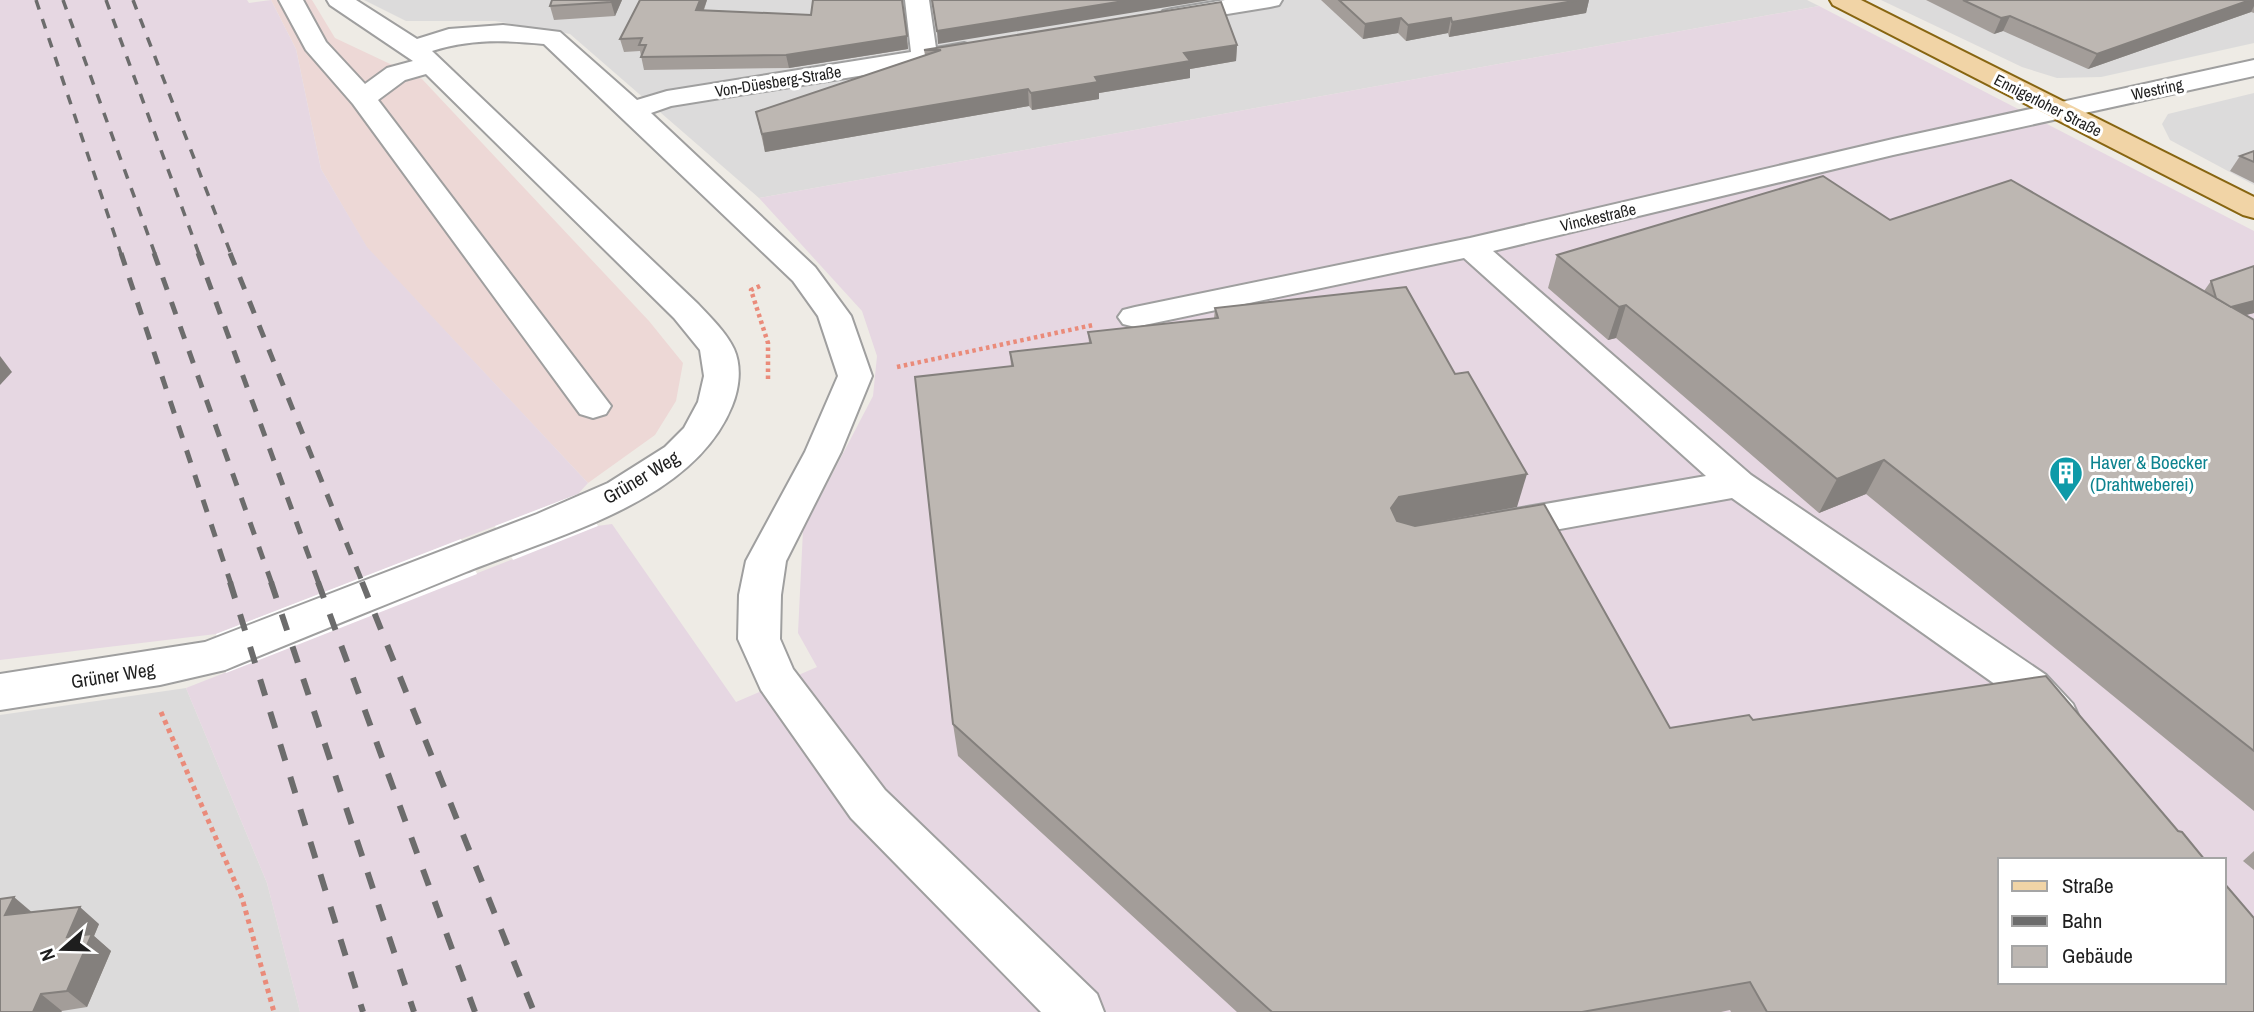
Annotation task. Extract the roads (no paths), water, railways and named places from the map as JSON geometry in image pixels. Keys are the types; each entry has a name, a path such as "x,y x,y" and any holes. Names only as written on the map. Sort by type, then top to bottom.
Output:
{"main road":[{"name":"Ennigerloher Straße","path":"1842,0 2254,209"}],"street":[{"path":"291,0 315,45 363,98 593,406"},
{"name":"Grüner Weg","path":"0,692 210,658 590,507 670,463 696,438 717,400 722,379 720,359 712,340 686,311 423,55 339,0"},
{"path":"917,0 924,57"},
{"path":"1154,12 1270,0"},
{"path":"363,98 449,37 503,32 551,37 654,130 804,274 834,316 855,376 823,452 766,561 760,595 759,639 776,678 868,804 1077,1012"},
{"name":"Von-Düesberg-Straße","path":"632,110 667,99 989,46"},
{"name":"Westring","path":"2060,111 2254,68"},
{"name":"Vinckestraße","path":"1135,317 1470,247 1893,147 2060,111"},
{"path":"1470,247 1738,484 2031,687 2083,748"},
{"path":"1460,533 1738,484"}],"railway":[{"path":"36,0 121,254"},
{"path":"63,0 155,254"},
{"path":"106,0 199,254"},
{"path":"133,0 231,254"},
{"path":"121,253 231,584"},
{"path":"154,253 272,584"},
{"path":"198,253 319,584"},
{"path":"230,253 363,584"},
{"path":"230,582 363,1012"},
{"path":"271,582 414,1012"},
{"path":"318,582 475,1012"},
{"path":"362,582 534,1012"}],"place":[{"name":"Haver & Boecker (Drahtweberei)","path":"2066,503"}]}
